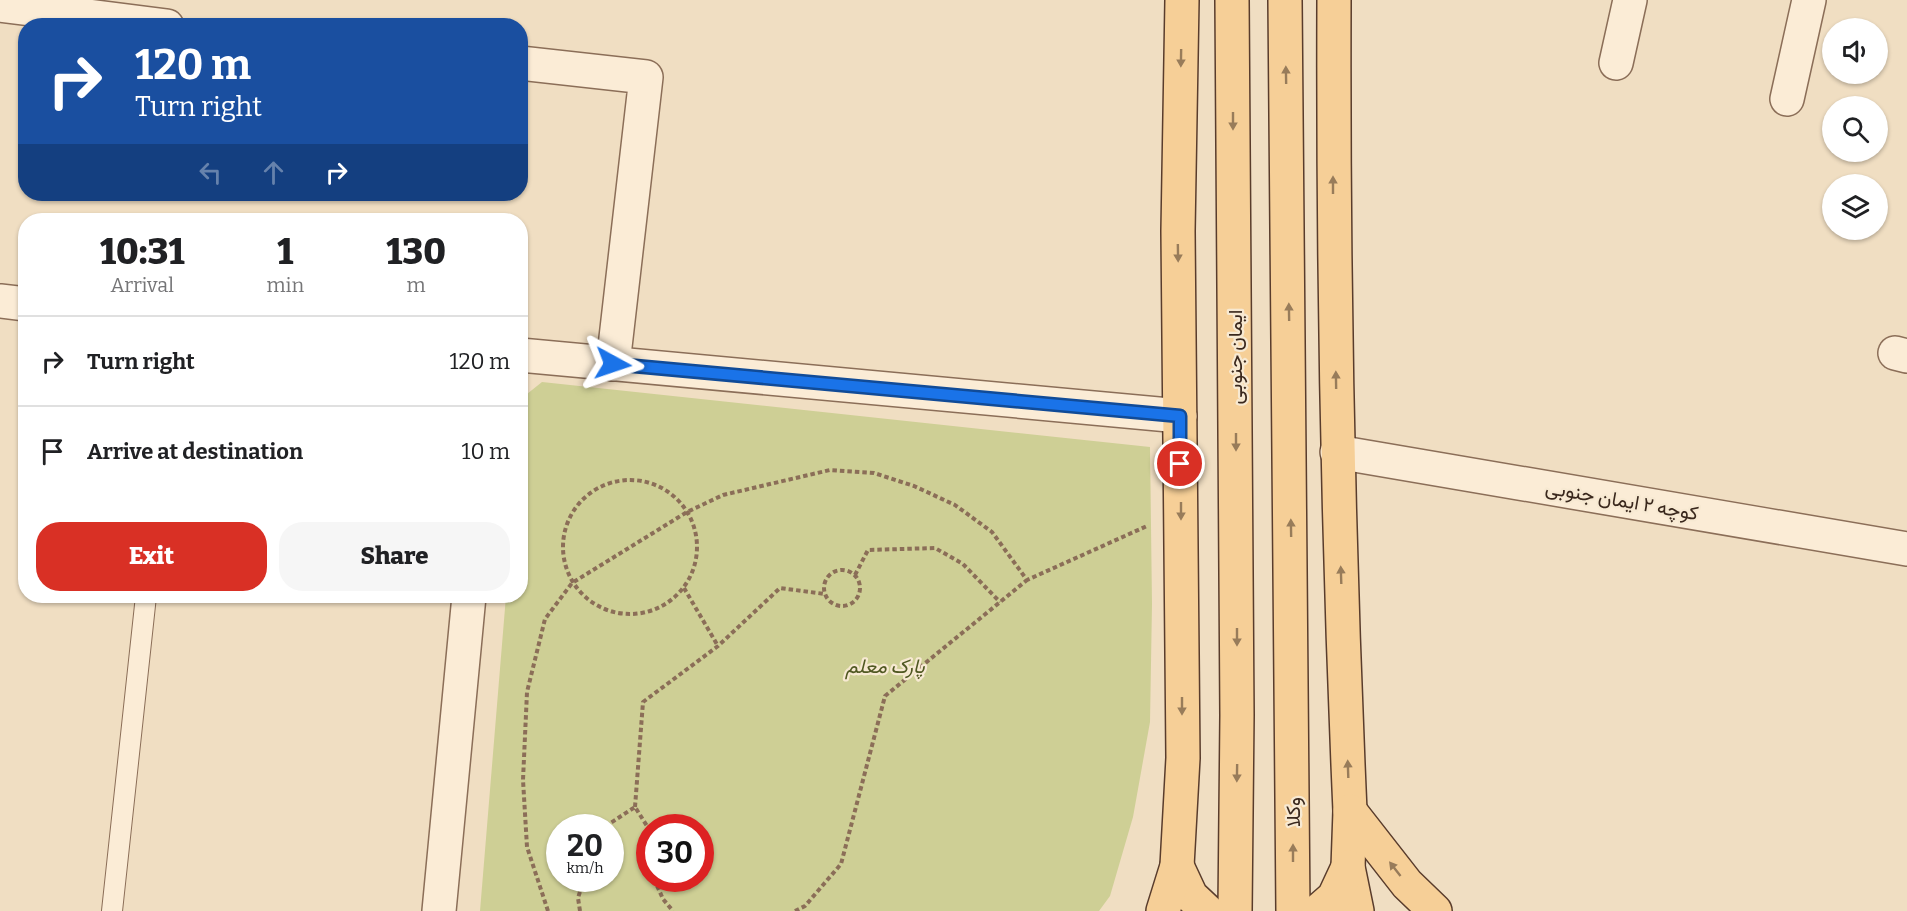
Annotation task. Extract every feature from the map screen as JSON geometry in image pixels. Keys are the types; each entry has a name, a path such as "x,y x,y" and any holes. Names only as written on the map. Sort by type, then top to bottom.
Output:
{"main road":[{"path":"1163,911 1178,866 1183,758 1178,231 1182,0"},
{"name":"ایمان جنوبی","path":"1232,0 1238,715 1235,911"},
{"name":"وکلا","path":"1285,0 1293,911"},
{"path":"1334,0 1333,215 1337,452 1350,811 1348,867 1356,911"},
{"path":"1350,811 1407,884 1435,911"},
{"path":"1178,866 1191,896 1207,911"},
{"path":"1318,911 1334,897 1348,867"}],"street":[{"path":"1616,63 1630,0"},
{"path":"1787,99 1809,0"},
{"path":"0,5 103,18"},
{"path":"528,64 646,77 613,364"},
{"path":"0,301 18,303"},
{"path":"528,356 1180,416"},
{"name":"کوچه ۲ ایمان جنوبی","path":"1337,452 1907,549"},
{"path":"439,911 468,603"}],"lane":[{"path":"112,911 145,603"}],"path":[{"path":"548,911 526,847 523,780 527,692 545,619 572,584 687,512 723,495 830,470 874,473 914,486 955,505 992,532 1027,580"},
{"path":"617,481 649,482 677,498 695,525 697,558 684,588 659,609 627,615 596,606 572,584 562,552 568,520 587,495 617,481"},
{"path":"795,911 805,908 841,864 885,696 1027,580 1181,511"},
{"path":"855,575 868,550 935,548 963,564 1000,602"},
{"path":"837,571 846,571 855,575 860,583 860,592 855,601 848,606 838,606 830,602 825,594 825,584 829,576 837,571"},
{"path":"684,588 718,646"},
{"path":"639,814 635,807 643,702 718,646 780,588 825,594"},
{"path":"624,814 635,807"},
{"path":"580,892 578,898 580,911"},
{"path":"660,892 673,911"}],"green space":[{"name":"پارک معلم","path":"542,382 1150,447 1152,604 1150,722 1133,817 1110,896 1099,911 480,911 505,603 528,603 528,393"}],"route":[{"path":"613,364 1180,416 1180,464"}]}
